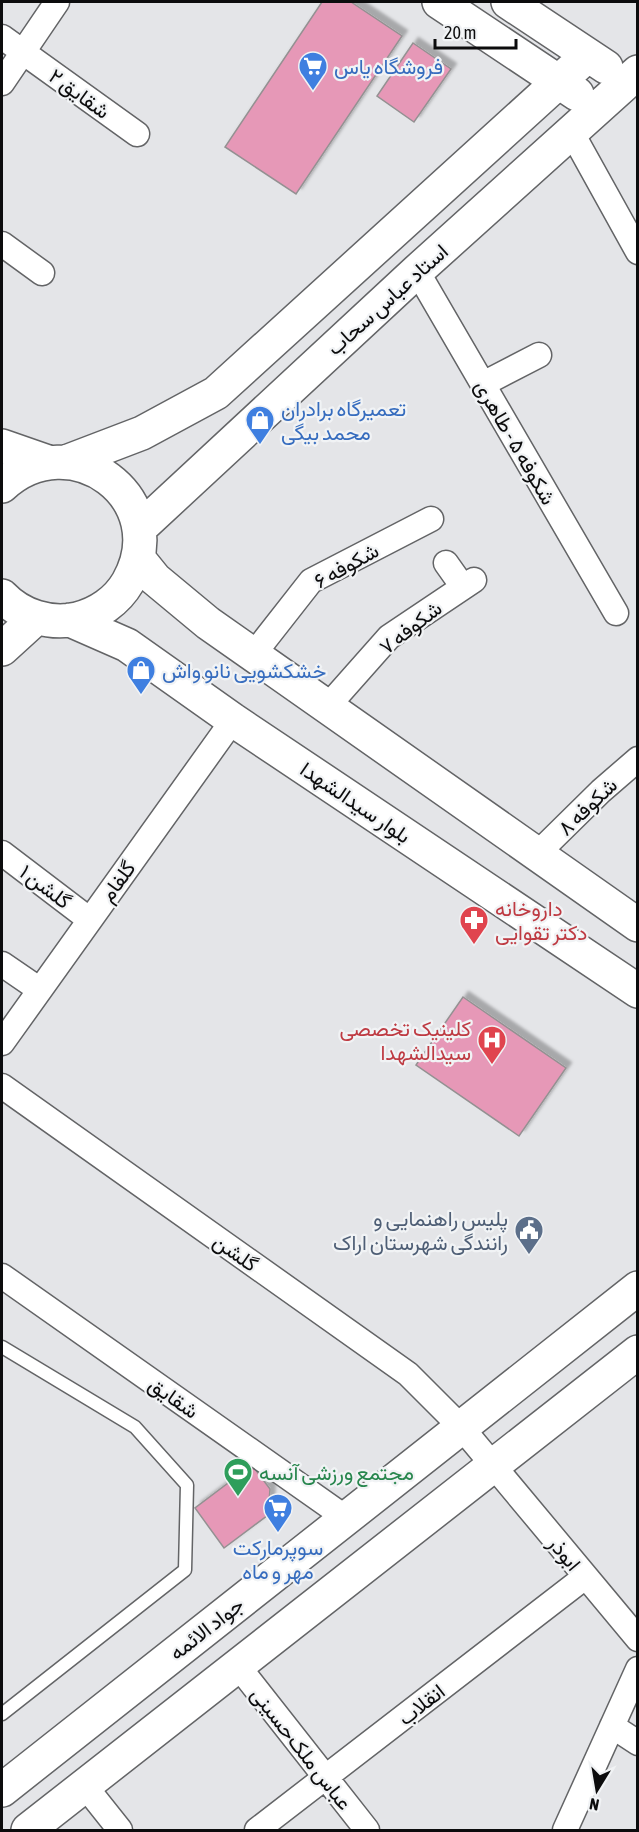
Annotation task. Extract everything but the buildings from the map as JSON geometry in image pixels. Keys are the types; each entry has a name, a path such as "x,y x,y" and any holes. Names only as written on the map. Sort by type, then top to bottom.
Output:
{"main road":[{"path":"439,2 598,108"},
{"path":"508,2 588,55 632,77"},
{"path":"2,486 29,467 57,462 142,433 216,393 588,55"},
{"name":"استاد عباس سحاب","path":"138,544 417,271 632,77"},
{"path":"2,446 57,462 93,469 116,485 131,505 138,544 155,579 208,623 537,854 632,913"},
{"path":"2,596 14,607 36,618 70,620 87,616 115,599 134,572 138,544"},
{"path":"2,649 36,618"},
{"name":"بلوار سیدالشهدا","path":"70,620 128,645 233,720 638,991"},
{"name":"جواد الائمه","path":"2,1788 638,1288"},
{"path":"28,1830 638,1352"}],"street":[{"path":"2,83 57,2"},
{"name":"شقایق ۲","path":"2,37 137,134"},
{"path":"572,133 638,252"},
{"path":"2,244 42,273"},
{"name":"شکوفه ۵ - طاهری","path":"417,271 615,613"},
{"path":"483,384 539,355"},
{"name":"شکوفه ۶","path":"253,655 311,581 430,519"},
{"name":"شکوفه ۷","path":"327,707 389,637 468,583 446,563"},
{"name":"گلفام","path":"2,1043 233,720"},
{"name":"شکوفه ۸","path":"537,854 601,790 638,759"},
{"name":"گلشن ۱","path":"2,853 90,920"},
{"path":"2,964 40,990"},
{"name":"گلشن","path":"2,1086 408,1374 462,1428 493,1466"},
{"name":"شقایق","path":"2,1276 346,1518"},
{"name":"ابوذر","path":"493,1466 638,1639"},
{"name":"انقلاب","path":"257,1830 585,1577"},
{"name":"عباس ملک‌حسینی","path":"238,1666 367,1830"},
{"path":"565,1830 638,1669"},
{"path":"612,1726 638,1743"},
{"path":"85,1786 120,1830"}],"lane":[{"path":"2,1347 135,1427 187,1485 184,1570 2,1714"}],"place":[{"name":"فروشگاه یاس","path":"313,92"},
{"name":"تعمیرگاه برادران محمد بیگی","path":"260,446"},
{"name":"خشکشویی نانو واش","path":"141,696"},
{"name":"داروخانه دکتر تقوایی","path":"474,946"},
{"name":"کلینیک تخصصی سیدالشهدا","path":"492,1066"},
{"name":"پلیس راهنمایی و رانندگی شهرستان اراک","path":"529,1256"},
{"name":"مجتمع ورزشی آنسه","path":"238,1498"},
{"name":"سوپرمارکت مهر و ماه","path":"278,1534"}]}
